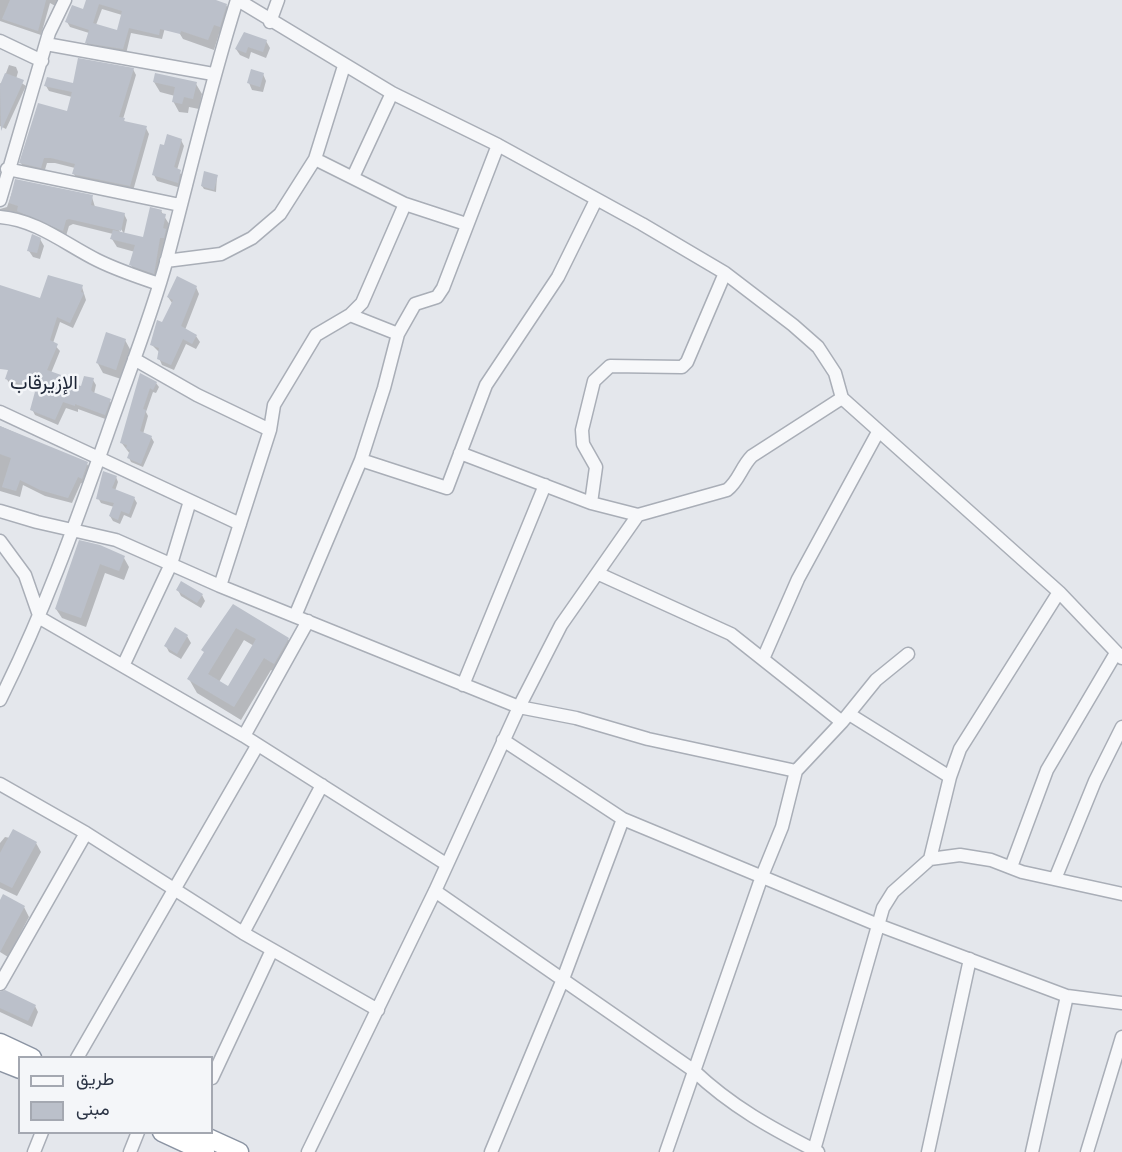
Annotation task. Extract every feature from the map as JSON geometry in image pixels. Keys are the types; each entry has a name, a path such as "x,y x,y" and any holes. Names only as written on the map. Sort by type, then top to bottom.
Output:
{"highway":[{"path":"0,1043 28,1056"},
{"path":"0,1061 18,1068"},
{"path":"166,1134 204,1152"},
{"path":"199,1134 239,1152"}],"street":[{"path":"0,200 7,169 46,44 65,0"},
{"path":"0,700 40,618 74,530 134,359 166,261 213,74 237,0 270,22 392,93 498,145 642,224 725,273 818,347 835,373 842,398 1059,592 1119,655 1047,770 1011,867"},
{"path":"270,22 278,0"},
{"path":"0,41 42,61"},
{"path":"46,44 213,74"},
{"path":"166,261 221,254 252,238 280,214 315,159 344,66"},
{"path":"353,177 392,93"},
{"path":"295,616 361,460 398,334 415,304 437,297 443,288 498,145"},
{"path":"315,159 405,204 466,225"},
{"path":"7,169 180,205"},
{"path":"361,460 447,488 486,385 558,277 596,200"},
{"path":"220,586 270,430 274,405 316,335 351,315 362,303 405,204"},
{"path":"0,217 43,228 111,267 159,284"},
{"path":"591,503 596,467 583,444 582,430 594,381 610,366 682,367 687,362 725,273"},
{"path":"351,315 398,334"},
{"path":"134,359 197,395 270,430"},
{"path":"460,453 591,503 638,515 727,490 734,484 744,464 752,456 842,398"},
{"path":"0,412 240,524"},
{"path":"763,659 798,579 878,432"},
{"path":"463,685 545,485"},
{"path":"123,666 171,564 190,501"},
{"path":"0,511 116,540 220,586 519,706 576,718 648,739 796,771"},
{"path":"308,1152 435,891 519,706 561,625 599,574 638,515"},
{"path":"0,540 24,575 40,618 244,736 446,864"},
{"path":"599,574 716,625 846,718 950,777"},
{"path":"930,859 950,777 960,749 1059,592"},
{"path":"244,736 308,621"},
{"path":"666,1152 762,876 782,827 796,771 846,718 876,680 908,654"},
{"path":"1055,879 1095,781 1122,727"},
{"path":"503,740 623,819 878,925 1067,996 1122,1003"},
{"path":"78,1056 174,887 258,746"},
{"path":"0,784 86,832 243,933 378,1010"},
{"path":"243,933 322,785"},
{"path":"491,1152 563,979 623,819"},
{"path":"0,984 86,832"},
{"path":"435,891 693,1070 719,1095 756,1120 816,1151 884,908 893,892 930,859 960,855 991,860 1055,879 1122,894"},
{"path":"213,1076 272,950"},
{"path":"928,1152 970,959"},
{"path":"1032,1152 1067,996"},
{"path":"1087,1152 1122,1037"},
{"path":"34,1152 41,1134"},
{"path":"130,1152 137,1134"}],"building":[{"path":"10,0 46,0 38,31 2,19"},
{"path":"86,0 216,0 227,4 220,27 214,25 208,40 181,31 180,34 160,29 159,35 129,28 123,49 85,43 89,30 65,22 72,5 83,9","holes":["99,4 122,11 117,30 93,23"]},
{"path":"244,32 267,40 263,52 248,47 246,53 235,49"},
{"path":"78,58 134,68 119,117 125,118 124,121 147,126 130,186 72,174 75,164 51,158 44,158 41,168 19,163 38,103 67,111 72,92 44,86 47,77 73,83"},
{"path":"251,69 264,73 260,87 247,83"},
{"path":"5,73 24,80 1,131 0,85"},
{"path":"155,73 197,82 193,99 184,97 182,104 172,102 175,87 153,82"},
{"path":"167,134 182,139 174,167 181,170 178,183 152,175 160,144 164,145"},
{"path":"204,171 218,175 214,190 201,186"},
{"path":"15,179 93,195 91,205 125,213 121,231 69,219 66,220 63,231 17,211 18,206 9,203"},
{"path":"150,207 162,210 161,213 166,214 163,228 166,229 164,238 160,238 154,274 129,265 135,245 110,239 113,230 143,237"},
{"path":"32,234 41,238 37,253 27,251"},
{"path":"48,275 83,285 81,292 84,293 70,323 57,317 50,340 58,344 47,370 64,376 62,380 81,386 84,376 94,378 91,390 111,399 105,415 63,402 55,420 30,410 36,388 5,379 8,370 0,369 0,285 40,298"},
{"path":"177,276 197,286 181,326 197,335 192,344 183,339 171,365 157,359 159,348 150,345 157,320 162,322 173,300 167,297"},
{"path":"106,332 126,339 116,370 96,363"},
{"path":"140,373 157,382 153,390 150,388 143,409 146,410 140,431 152,436 141,464 127,458 130,450 126,449 127,445 120,443"},
{"path":"0,426 88,462 82,479 78,477 68,498 40,490 20,480 16,491 2,487 11,458 0,454"},
{"path":"103,471 117,476 112,488 135,497 129,514 121,511 118,520 109,516 114,503 96,499"},
{"path":"79,540 100,545 125,556 119,571 100,564 81,618 55,609"},
{"path":"181,581 203,594 197,603 176,590"},
{"path":"233,604 289,638 274,664 264,658 234,707 187,679 204,652 201,650","holes":["236,628 256,639 228,686 208,674"]},
{"path":"175,627 188,635 177,654 164,646"},
{"path":"13,829 37,842 12,888 0,882 0,853"},
{"path":"3,894 25,906 0,952 0,900"},
{"path":"5,990 36,1005 28,1021 0,1008 0,992"}],"district":[{"name":"الإزيرقاب","path":"44,383"}]}
